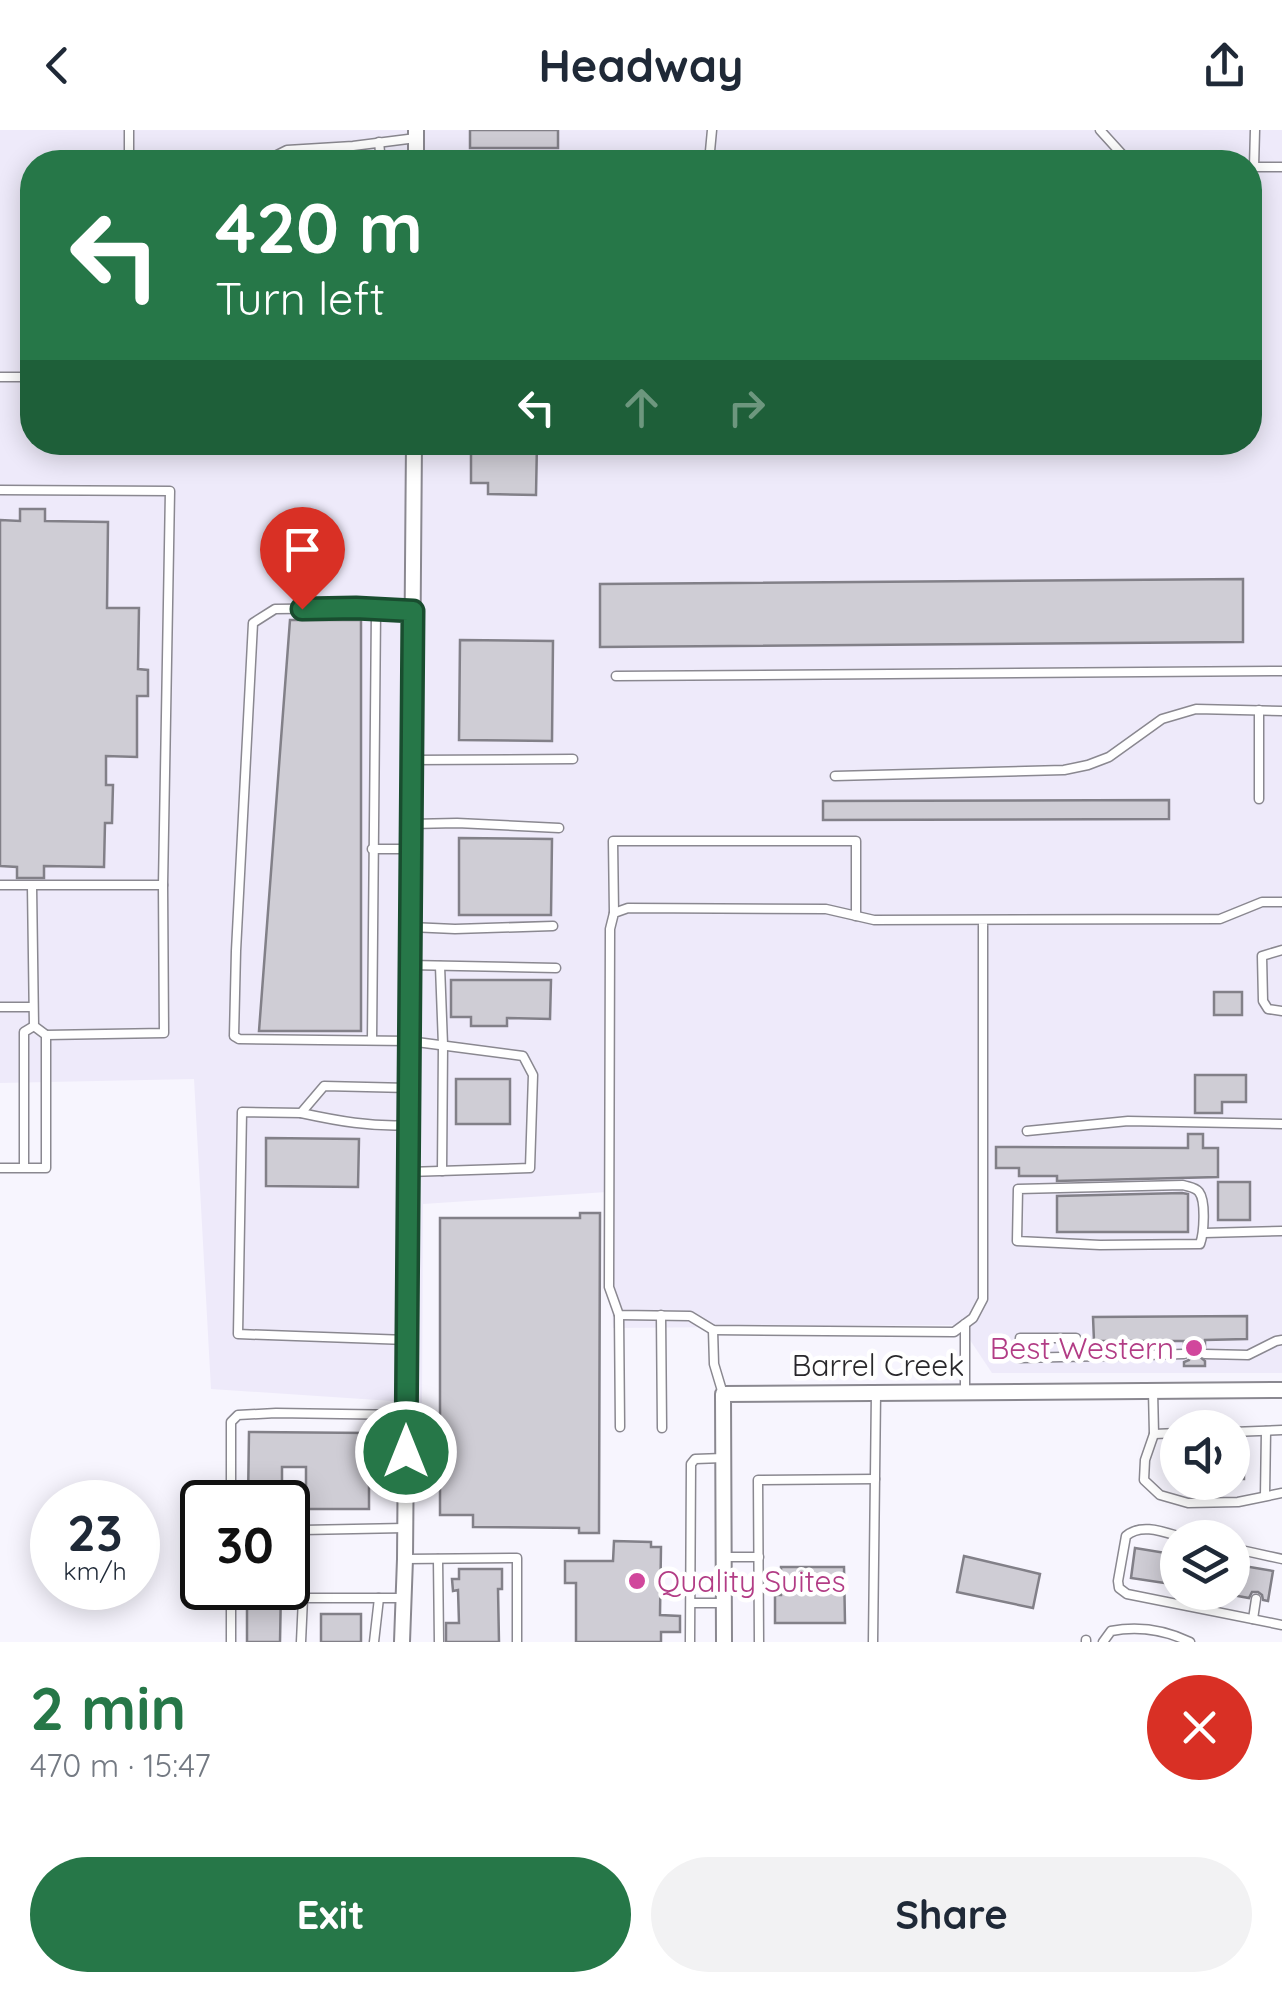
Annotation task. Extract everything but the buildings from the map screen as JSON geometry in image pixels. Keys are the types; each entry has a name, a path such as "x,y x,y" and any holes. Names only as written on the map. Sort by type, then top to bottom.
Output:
{"street":[{"path":"402,1642 414,455"},
{"name":"Barrel Creek","path":"723,1394 1282,1390"},
{"path":"723,1394 724,1642"}],"lane":[{"path":"1100,130 1118,150"},
{"path":"287,150 354,146 416,134"},
{"path":"380,142 380,150"},
{"path":"0,490 170,490 164,1033 46,1036 34,1026 32,886"},
{"path":"408,1172 530,1168 533,1075 523,1056 409,1041 239,1040 234,1036 253,622 275,610 413,611"},
{"path":"372,1040 376,610"},
{"path":"616,676 1282,670"},
{"path":"834,776 1064,770 1110,757 1162,720 1196,709 1282,711"},
{"path":"1259,710 1259,799"},
{"path":"412,760 573,759"},
{"path":"411,824 559,828"},
{"path":"620,1427 619,1315 609,1287 613,841 856,841 856,916"},
{"path":"372,849 411,849"},
{"path":"0,885 163,885"},
{"path":"614,914 628,908 826,909 874,920 1220,919 1262,902 1282,902"},
{"path":"619,1315 690,1316 713,1330 954,1332 973,1318 984,1299 983,920"},
{"path":"410,927 553,926"},
{"path":"1282,950 1262,956 1263,1000 1268,1009 1282,1011"},
{"path":"410,965 556,968"},
{"path":"440,966 442,1172"},
{"path":"0,1007 33,1007"},
{"path":"24,1168 24,1032 34,1026"},
{"path":"0,1168 46,1168 46,1036"},
{"path":"302,1112 324,1086 409,1088"},
{"path":"407,1340 238,1334 242,1112 302,1112 381,1127 408,1125"},
{"path":"1027,1132 1128,1121 1282,1124"},
{"path":"1183,1185 1196,1188 1201,1194 1204,1233 1200,1244 1017,1242 1018,1189 1183,1185"},
{"path":"1204,1233 1282,1232"},
{"path":"661,1315 662,1428"},
{"path":"965,1324 965,1392"},
{"path":"713,1330 714,1364 723,1394"},
{"path":"1076,1356 1076,1338 1020,1338 1020,1358 1184,1354"},
{"path":"1204,1354 1248,1355 1282,1340"},
{"path":"1154,1391 1154,1434 1145,1460 1144,1480 1160,1495 1188,1502 1238,1502 1282,1493"},
{"path":"873,1642 876,1394"},
{"path":"231,1480 230,1422 238,1415 406,1415"},
{"path":"1250,1431 1282,1430"},
{"path":"1265,1496 1266,1431"},
{"path":"1154,1434 1160,1434"},
{"path":"690,1642 691,1464 695,1460 723,1458"},
{"path":"760,1642 758,1480 875,1479"},
{"path":"310,1530 406,1528"},
{"path":"1160,1532 1140,1528 1129,1531 1118,1582 1127,1594 1160,1601"},
{"path":"1250,1552 1282,1559"},
{"path":"1262,1569 1264,1555"},
{"path":"724,1557 758,1557"},
{"path":"405,1559 517,1558 517,1642"},
{"path":"438,1559 439,1642"},
{"path":"310,1598 405,1598"},
{"path":"374,1642 378,1598"},
{"path":"1252,1619 1256,1599"},
{"path":"690,1602 724,1603"},
{"path":"231,1610 231,1642"},
{"path":"300,1642 301,1610"},
{"path":"1207,1610 1282,1625"},
{"path":"1104,1642 1111,1631 1134,1627 1190,1642"}],"shaded area":[{"path":"0,130 1282,130 1282,1373 992,1373 960,1325 613,1328 607,1192 423,1204 422,1403 211,1389 194,1079 0,1083"}],"place":[{"name":"Best Western","path":"1194,1348"},
{"name":"Quality Suites","path":"637,1581"}],"route":[{"path":"302,609 413,611 406,1452"}]}
